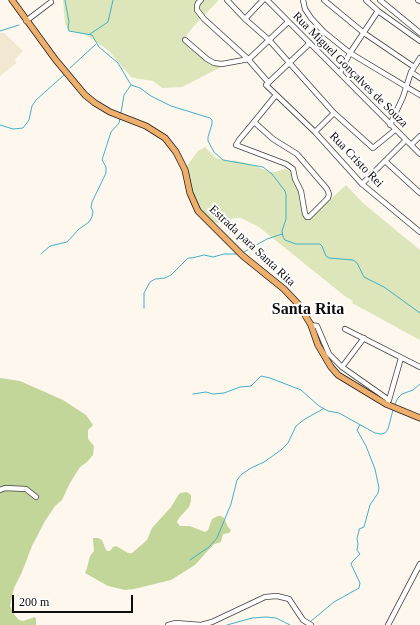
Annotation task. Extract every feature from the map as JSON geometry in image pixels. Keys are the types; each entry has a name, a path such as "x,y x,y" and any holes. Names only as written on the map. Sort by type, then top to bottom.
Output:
{"main road":[{"name":"Estrada para Santa Rita","path":"12,0 26,21 76,85 94,103 110,112 146,126 165,138 176,152 185,170 190,193 198,211 243,256 284,289 299,305 311,325 318,345 331,368 338,375 420,418"}],"street":[{"name":"Rua Cristo Rei","path":"201,0 198,3 197,10 204,19 248,59 276,96 315,132 362,184 420,232"},
{"path":"227,0 245,19 269,40 334,113 373,148 395,130"},
{"path":"245,19 263,0"},
{"path":"303,0 305,9 324,32 350,53 420,95"},
{"path":"324,0 364,33 414,66"},
{"path":"366,0 378,11 420,41"},
{"path":"380,0 420,33"},
{"name":"Rua Miguel Gonçalves de Souza","path":"270,1 288,22 420,154"},
{"path":"26,21 51,2"},
{"path":"340,73 350,53 378,11"},
{"path":"185,40 207,59 214,63 222,64 248,59 288,22"},
{"path":"267,84 310,43"},
{"path":"390,125 403,97 410,72 420,58"},
{"path":"410,72 420,78"},
{"path":"254,122 273,139 296,154 327,189 329,194 328,198 309,217 305,214 301,191 292,169 286,164 236,145 239,140 254,122 276,96"},
{"name":"Rua Cristo Rei","path":"315,132 334,113"},
{"path":"411,145 420,136"},
{"path":"362,184 406,140"},
{"path":"386,161 420,193"},
{"path":"311,325 317,326 329,354 342,367 388,402 401,358"},
{"path":"344,329 420,367"},
{"path":"342,367 364,338"},
{"path":"0,490 5,488 26,489 36,497"},
{"path":"388,625 420,564"},
{"path":"168,625 176,623 201,625 212,622 266,597 277,596 289,600 303,620 311,625"}],"shaded area":[{"path":"0,33 4,33 23,51 15,59 16,63 0,76"}],"green space":[{"path":"63,0 219,0 193,27 182,41 212,60 227,62 227,64 182,87 162,88 153,81 131,77 109,51 86,35 68,30 65,23"},
{"path":"205,147 216,158 226,161 237,161 250,164 270,172 285,169 290,171 294,177 309,219 346,185 363,203 420,250 420,340 352,303 353,301 259,227 241,218 235,218 217,223 210,221 199,210 184,170 198,151"},
{"path":"0,378 20,381 63,400 86,415 93,425 88,430 88,439 94,446 93,455 80,467 62,500 55,506 45,521 32,546 14,588 10,606 14,614 19,620 23,621 35,617 36,625 0,625"},
{"path":"187,492 191,495 191,501 189,507 177,522 180,526 190,526 205,532 208,530 212,519 221,516 224,518 231,530 229,533 223,534 221,542 214,544 195,565 171,580 125,590 108,586 85,573 90,556 94,551 93,538 102,540 106,550 108,551 116,546 128,553 132,553 147,540 152,528 171,507 179,494"}],"waterway":[{"path":"65,0 69,31 92,35 99,47 118,63 131,85 140,88 151,96 171,106 210,118 212,120 212,124 208,141 214,152 223,160 263,167 272,174 286,194 286,219 282,231 285,240 296,244 320,244 326,256 329,258 353,260 357,263 364,277 384,287 420,313"},
{"path":"90,34 108,22 113,0"},
{"path":"0,31 19,25"},
{"path":"70,68 96,44"},
{"path":"0,125 13,129 23,128 29,120 32,106 36,100 64,75"},
{"path":"121,113 124,95 131,85"},
{"path":"41,254 50,246 67,242 79,229 89,222 92,217 92,202 106,173 106,167 102,160 111,132 119,123 120,118"},
{"path":"244,252 267,239 282,234"},
{"path":"144,308 144,293 150,282 155,279 165,278 171,275 188,258 204,255 213,257 224,254 237,254"},
{"path":"193,394 206,392 213,394 224,393 240,387 251,386 261,376 301,390 319,406 328,411 339,413 375,433 381,434 385,433 388,429 393,410"},
{"path":"395,404 402,394 413,390 420,384"},
{"path":"190,560 209,547 217,538 231,504 237,480 242,474 264,462 281,450 288,443 296,426 323,409"},
{"path":"311,621 334,602 359,588 360,583 351,564 360,554 357,550 359,529 364,527 370,505 378,493 379,488 375,469 366,446 357,430 360,425"},
{"path":"227,625 252,618 266,617 276,618 290,625"}],"district":[{"name":"Santa Rita","path":"308,310"}]}
